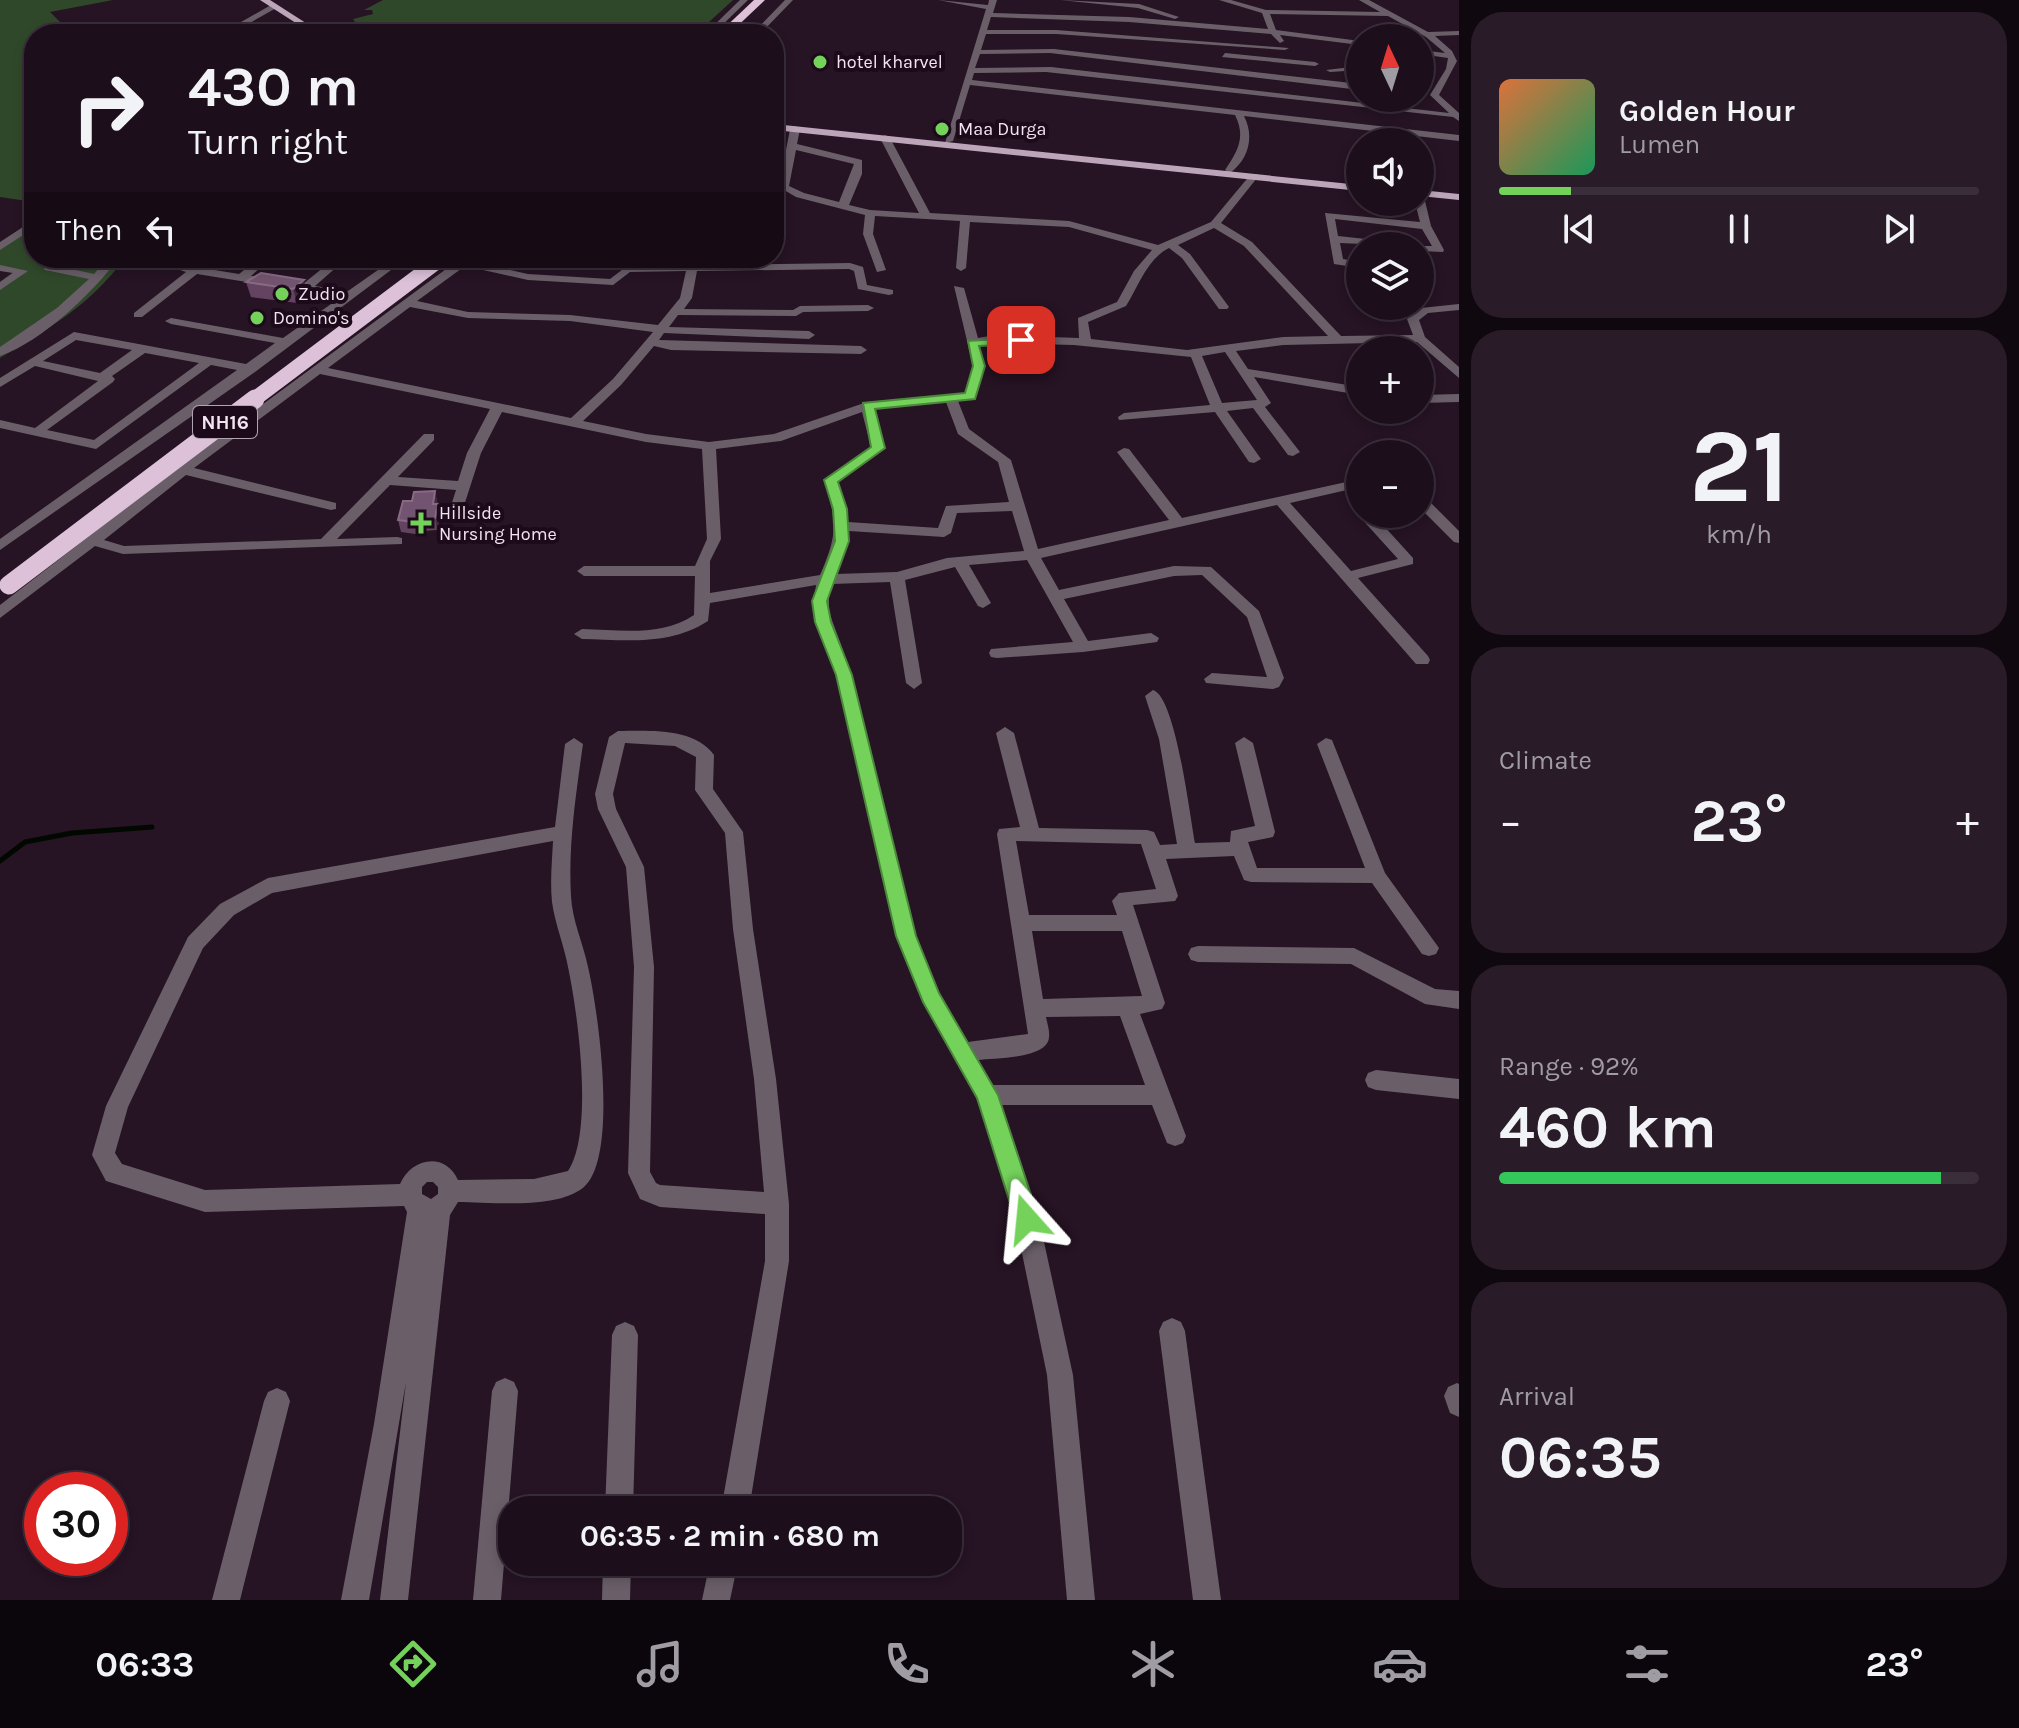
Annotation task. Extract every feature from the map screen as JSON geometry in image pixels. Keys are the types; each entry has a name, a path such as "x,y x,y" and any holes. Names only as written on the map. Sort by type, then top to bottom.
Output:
{"highway":[{"path":"734,24 760,0"},
{"path":"748,24 773,0"},
{"name":"NH16","path":"0,573 412,268"},
{"name":"NH16","path":"5,596 429,268"}],"main road":[{"path":"264,0 298,24"},
{"path":"784,127 948,141 1346,185"},
{"path":"784,127 1230,170 1346,184"},
{"path":"1434,194 1459,197"}],"street":[{"path":"719,24 744,0"},
{"path":"766,24 789,0"},
{"path":"942,0 1059,15 1178,23 1346,41"},
{"path":"1045,91 1063,0 1147,7 1176,17 1178,23"},
{"path":"1223,0 1262,10 1389,14"},
{"path":"1363,0 1408,24"},
{"path":"1262,10 1312,2"},
{"path":"243,24 274,7"},
{"path":"948,141 991,8"},
{"path":"1262,10 1283,45 1346,78"},
{"path":"985,32 1056,32 1346,50"},
{"path":"1434,34 1459,33"},
{"path":"1139,38 1149,48 1315,64"},
{"path":"1434,40 1451,56 1453,64 1434,95 1456,118"},
{"path":"979,52 1054,52 1346,84"},
{"path":"1434,54 1451,56"},
{"path":"1142,63 1156,83"},
{"path":"1330,70 1346,69"},
{"path":"971,71 1051,70 1456,118"},
{"path":"1442,79 1459,79"},
{"path":"1299,81 1333,125"},
{"path":"967,82 1459,138"},
{"path":"1434,110 1456,118"},
{"path":"1230,170 1248,140 1247,128 1239,115"},
{"path":"789,191 784,187 795,129"},
{"path":"885,138 927,218"},
{"path":"792,146 859,162 857,178 844,198 844,206"},
{"path":"1086,342 1082,320 1122,304 1139,271 1165,247 1215,224 1254,176"},
{"path":"784,192 870,213 1069,224 1165,247 1186,256 1223,307"},
{"path":"870,213 868,234 881,270"},
{"path":"1346,263 1338,262 1329,215 1426,226"},
{"path":"1424,216 1429,232"},
{"path":"961,268 965,219"},
{"path":"0,237 24,221"},
{"path":"1215,224 1248,244 1337,339"},
{"path":"0,247 24,230"},
{"path":"1333,239 1346,240"},
{"path":"784,265 850,266 859,269 862,287 889,292"},
{"path":"0,268 23,271 0,287"},
{"path":"49,268 98,278"},
{"path":"0,352 56,318 106,268"},
{"path":"182,268 351,295"},
{"path":"241,278 254,268"},
{"path":"305,288 330,268"},
{"path":"0,546 388,268"},
{"path":"0,613 5,596 38,584 184,470 455,268"},
{"path":"495,268 528,277 613,282 627,269 634,268"},
{"path":"686,268 699,268"},
{"path":"575,422 617,382 678,312 686,298 692,269"},
{"path":"138,315 195,270"},
{"path":"320,370 646,438 709,446 776,438 867,406 970,396 979,366 958,288"},
{"path":"408,303 468,315 570,318 662,329 809,335"},
{"path":"1434,306 1459,307"},
{"path":"678,312 796,313 800,309 868,308"},
{"path":"171,321 288,342"},
{"path":"0,383 74,336 251,369"},
{"path":"972,343 995,339 1086,342 1195,353 1283,341 1346,339"},
{"path":"651,342 671,346 861,350"},
{"path":"1124,417 1259,407 1265,403 1264,398 1228,348"},
{"path":"101,378 142,349"},
{"path":"1434,351 1459,374"},
{"path":"1195,353 1220,410 1254,459"},
{"path":"0,424 96,445 209,361"},
{"path":"33,362 109,379 37,432"},
{"path":"1245,372 1346,389"},
{"path":"951,398 963,431 1004,460 1032,555 1083,647"},
{"path":"1434,399 1459,398"},
{"path":"455,515 474,453 498,406"},
{"path":"867,406 878,448 831,480 843,526 842,541 821,592 821,612 837,650 906,936 930,996 987,1095 1027,1219 1060,1375 1081,1600"},
{"path":"1259,407 1293,452"},
{"path":"324,544 429,437"},
{"path":"582,634 642,634 691,627 702,617 702,571 714,539 709,446"},
{"path":"1124,452 1178,522"},
{"path":"184,470 331,506"},
{"path":"385,480 463,486"},
{"path":"702,599 826,579 897,577 960,562 1032,555 1346,486"},
{"path":"1339,488 1346,495"},
{"path":"1279,499 1422,660"},
{"path":"843,526 944,533 951,509 1019,506"},
{"path":"1434,514 1459,539"},
{"path":"1348,576 1408,561 1378,528"},
{"path":"93,541 123,550 397,541"},
{"path":"960,562 983,603"},
{"path":"1055,596 1174,571 1206,570 1254,615 1276,678 1273,683 1212,679"},
{"path":"584,571 702,571"},
{"path":"0,573 38,584"},
{"path":"897,577 914,683"},
{"path":"997,653 1151,638"},
{"path":"1153,696 1168,739 1187,851"},
{"path":"1005,733 1031,834"},
{"path":"737,1496 777,1261 777,1204 765,1079 746,954 734,832 704,790 705,755 696,747 662,738 618,737 604,794 607,809 635,867 644,967 639,1173 648,1191 660,1196 777,1204"},
{"path":"1244,743 1266,832 1238,836 1251,875 1377,876"},
{"path":"563,832 268,886 234,902 211,919 195,943 117,1106 103,1155 114,1173 205,1201 430,1200 546,1189 574,1180 585,1170 590,1141 592,1061 579,968 561,898 563,832 574,744"},
{"path":"1326,744 1377,876 1429,948"},
{"path":"961,1052 1036,1043 1040,1031 1035,1008 1019,923 1005,836 1147,837 1155,852 1168,896 1123,898 1127,923 1155,1003 1127,1007 1035,1008"},
{"path":"1155,852 1240,849"},
{"path":"1019,923 1127,923"},
{"path":"1198,954 1354,956 1432,998 1459,1000"},
{"path":"1127,1007 1175,1136"},
{"path":"1376,1080 1459,1089"},
{"path":"987,1095 1159,1095"},
{"path":"394,1600 419,1288 430,1200"},
{"path":"355,1600 419,1288"},
{"path":"1172,1331 1207,1600"},
{"path":"619,1496 625,1335"},
{"path":"487,1600 505,1391"},
{"path":"226,1600 277,1401"},
{"path":"616,1600 617,1576"},
{"path":"716,1600 721,1576"}],"green space":[{"path":"0,0 113,0 50,12 62,24 24,24 24,201 0,197"},
{"path":"383,0 733,0 707,24 356,24 353,19 373,14 372,10 364,10"},
{"path":"24,226 24,268 117,268 98,289 52,326 0,358 0,282 13,272 0,270 0,243"}],"building":[{"path":"261,273 304,280 293,289 246,282"},
{"path":"435,491 433,504 438,504 435,518 420,519 419,523 398,520 403,501 412,501 414,492"}],"waterway":[{"path":"0,861 25,842 72,833 152,827"}],"place":[{"name":"hotel kharvel","path":"820,62"},
{"name":"Maa Durga","path":"942,129"},
{"name":"Zudio","path":"282,294"},
{"name":"Domino's","path":"257,318"},
{"name":"Hillside Nursing Home","path":"421,523"}],"route":[{"path":"1021,340 995,339 972,343 979,366 970,396 867,406 878,448 831,480 840,509 842,541 820,601 823,622 837,650 844,675 906,936 930,996 987,1095 1027,1219"}]}
